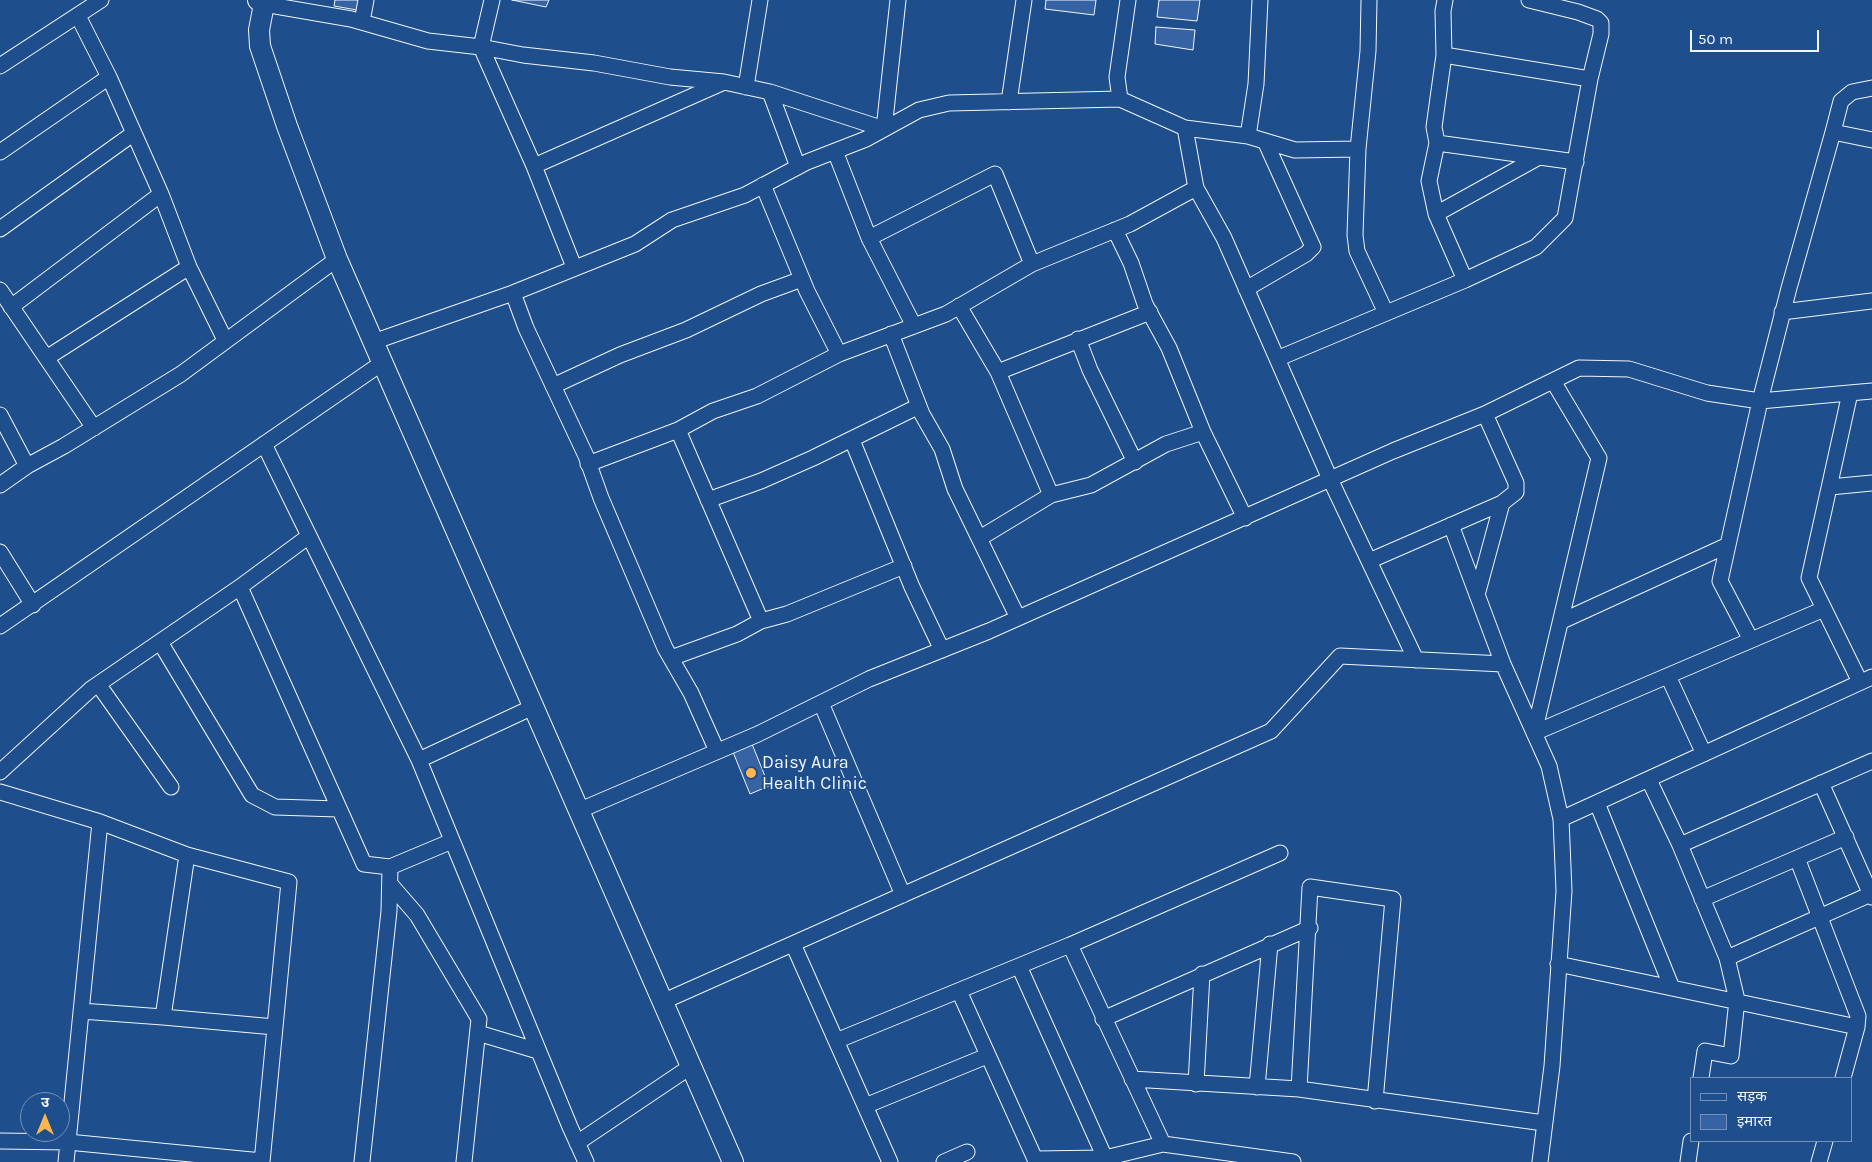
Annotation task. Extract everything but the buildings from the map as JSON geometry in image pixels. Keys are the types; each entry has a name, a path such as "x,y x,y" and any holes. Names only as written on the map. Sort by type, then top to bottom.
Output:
{"street":[{"path":"0,66 101,0"},
{"path":"362,22 366,0"},
{"path":"492,0 481,47 534,166 574,267"},
{"path":"746,87 760,0"},
{"path":"884,129 898,0"},
{"path":"1009,102 1024,0"},
{"path":"1120,99 1117,77 1128,0"},
{"path":"1248,136 1256,84 1260,0"},
{"path":"1369,0 1368,51 1358,149 1355,235 1357,251 1386,313"},
{"path":"1445,0 1442,11 1444,55 1434,127 1437,142 1429,181 1436,214 1465,280"},
{"path":"1278,358 1465,280 1536,247 1565,218 1590,80 1601,34 1601,23 1597,19 1578,12 1529,0"},
{"path":"733,1162 337,259 287,126 260,46 259,30 262,1 362,22 428,41 481,47 522,55 594,63 670,77 724,82 770,92 884,129"},
{"path":"78,16 109,77 161,194 189,267 225,340"},
{"path":"1444,55 1590,80"},
{"path":"0,152 109,77"},
{"path":"534,166 724,82"},
{"path":"1752,640 1720,580 1782,312 1841,101 1852,92 1872,88"},
{"path":"770,92 798,167"},
{"path":"373,342 512,294 574,267 635,244 672,220 745,195 798,167 884,129 919,110 949,103 1120,99 1185,128 1248,136 1295,150 1358,149"},
{"path":"1185,128 1196,188 1224,238 1330,479 1416,660"},
{"path":"1833,132 1872,140"},
{"path":"0,229 134,133"},
{"path":"1246,289 1306,254 1313,247 1265,141"},
{"path":"1437,142 1576,162"},
{"path":"835,151 869,238 914,326"},
{"path":"1436,214 1539,156"},
{"path":"869,238 995,174 1032,264"},
{"path":"763,186 802,279 839,354"},
{"path":"588,464 678,430 712,411 757,396 839,354 946,314 1032,264 1130,224 1196,188"},
{"path":"11,307 161,194"},
{"path":"1115,230 1131,263 1150,312 1169,348 1203,432 1245,518"},
{"path":"0,485 27,466 94,428 181,374 337,259"},
{"path":"48,357 189,267"},
{"path":"553,386 620,355 686,330 761,294 802,279"},
{"path":"0,290 48,357 94,428"},
{"path":"512,294 588,464 623,551 671,658 691,693 717,751"},
{"path":"1782,312 1872,301"},
{"path":"959,306 998,372 1051,496"},
{"path":"998,372 1150,312"},
{"path":"891,334 919,406 942,449 955,489 1018,618"},
{"path":"1078,339 1118,430 1135,462"},
{"path":"0,626 382,363"},
{"path":"578,811 717,751 869,679 1018,618 1393,451 1485,414 1579,368 1629,369 1707,393 1760,401 1872,391"},
{"path":"1534,733 1562,621 1598,458 1553,381"},
{"path":"1560,820 1866,679 1824,609 1809,578 1850,393"},
{"path":"708,500 761,481 852,440 919,406"},
{"path":"1369,561 1502,503 1516,492 1516,482 1485,414"},
{"path":"0,415 27,466"},
{"path":"678,430 761,621"},
{"path":"980,538 1051,496 1091,484 1166,444 1203,432"},
{"path":"852,440 904,566 942,650"},
{"path":"264,444 419,760 538,1051 586,1162"},
{"path":"1830,487 1872,483"},
{"path":"1477,595 1502,503"},
{"path":"1451,525 1503,664 1549,766 1560,820 1564,891 1552,1066 1540,1162"},
{"path":"0,772 98,684 240,587 309,536"},
{"path":"1562,621 1728,545"},
{"path":"0,552 33,605"},
{"path":"671,658 737,634 761,621 786,614 904,566"},
{"path":"240,587 364,864 390,867 452,841"},
{"path":"1534,733 1824,609"},
{"path":"160,642 252,795 275,807 338,809"},
{"path":"662,1002 1271,731 1340,656 1503,664"},
{"path":"1668,676 1704,754"},
{"path":"98,684 171,787"},
{"path":"821,703 903,895"},
{"path":"419,760 533,707"},
{"path":"1680,845 1872,761"},
{"path":"1649,780 1680,845 1726,958 1737,1000 1732,1056 1705,1051 1701,1077"},
{"path":"1726,958 1871,895 1821,783"},
{"path":"0,792 100,822 187,855 289,882 262,1162 68,1142 66,1162"},
{"path":"1597,802 1672,988"},
{"path":"70,1122 100,822"},
{"path":"1702,899 1846,838"},
{"path":"836,1041 1070,945 1280,853"},
{"path":"163,1017 187,855"},
{"path":"1797,858 1855,1003 1858,1016 1857,1027 1843,1077"},
{"path":"362,1162 391,885 390,867"},
{"path":"391,885 417,915 479,1019 464,1162"},
{"path":"1299,1089 1310,928 1310,887 1393,899 1375,1101"},
{"path":"1104,1019 1202,974 1310,928"},
{"path":"793,944 890,1162"},
{"path":"1258,1087 1270,944"},
{"path":"1070,945 1163,1144"},
{"path":"1558,964 1737,1000 1857,1027"},
{"path":"1019,966 1104,1158"},
{"path":"1196,1084 1202,974"},
{"path":"959,991 1035,1159 1104,1158 1163,1144 1293,1162"},
{"path":"81,1011 275,1026"},
{"path":"478,1033 538,1051"},
{"path":"866,1106 987,1056"},
{"path":"577,1143 690,1067"},
{"path":"1132,1079 1299,1089 1544,1123"},
{"path":"0,1141 20,1141"},
{"path":"1688,1162 1691,1142"},
{"path":"1819,1162 1825,1142"},
{"path":"944,1162 967,1152"}],"place":[{"name":"Daisy Aura Health Clinic","path":"751,773"}]}
